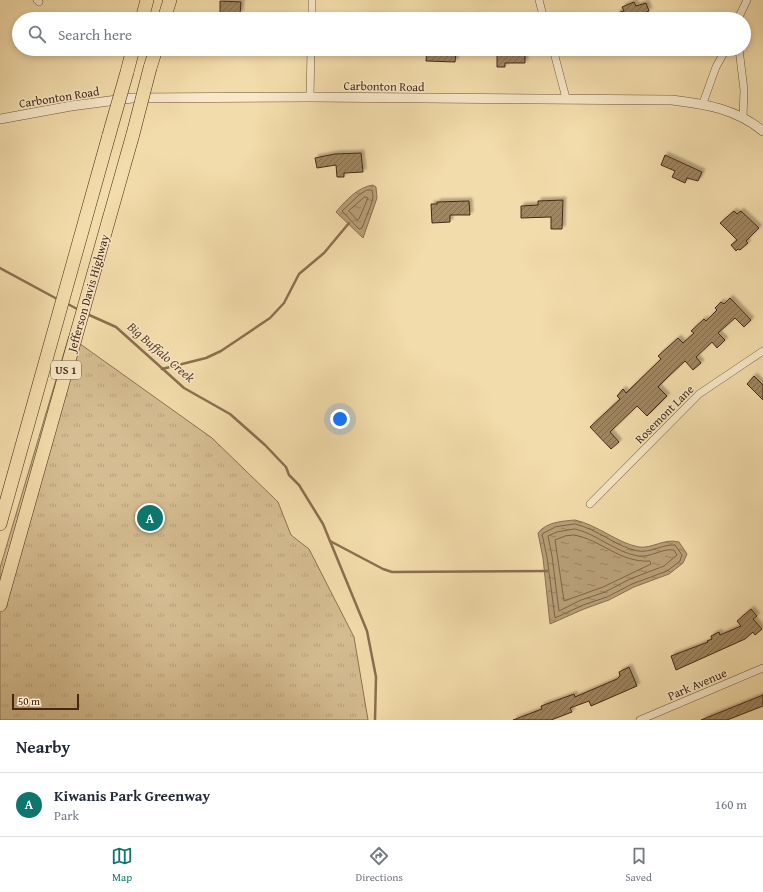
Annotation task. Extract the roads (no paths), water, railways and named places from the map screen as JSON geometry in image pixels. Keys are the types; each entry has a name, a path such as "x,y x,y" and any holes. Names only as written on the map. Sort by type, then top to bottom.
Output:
{"highway":[{"path":"144,12 147,0"},
{"path":"166,12 170,0"},
{"name":"Jefferson Davis Highway","path":"0,524 131,56"},
{"name":"Jefferson Davis Highway","path":"0,605 154,56"}],"street":[{"path":"312,0 312,12"},
{"path":"539,0 542,12"},
{"path":"741,12 747,0"},
{"path":"310,97 311,56"},
{"path":"555,56 566,98"},
{"path":"703,103 716,68 722,56"},
{"path":"740,56 744,90 743,117"},
{"name":"Carbonton Road","path":"0,119 71,106 132,98 566,98 672,100 703,103 727,110 743,117 763,131"},
{"name":"Rosemont Lane","path":"590,504 699,394 763,351"},
{"name":"Park Avenue","path":"640,720 763,668"}],"water":[{"path":"373,185 376,187 377,198 363,238 336,212 357,191"},
{"path":"575,520 592,526 623,542 639,547 668,541 679,542 687,554 683,563 669,574 634,587 609,600 550,624 543,558 538,533 545,526 550,524"}],"waterway":[{"path":"162,369 206,358 221,351 270,318 284,303 299,274 324,253 349,223"},
{"name":"Big Buffalo Creek","path":"0,268 59,300"},
{"name":"Big Buffalo Creek","path":"66,303 79,310"},
{"name":"Big Buffalo Creek","path":"87,314 116,327 184,388 230,414 265,445 286,467 289,475 299,485 323,524 367,631 376,677 375,720"},
{"path":"330,541 383,569 392,572 547,571"}],"place":[{"name":"Kiwanis Park Greenway","path":"150,518"}]}
